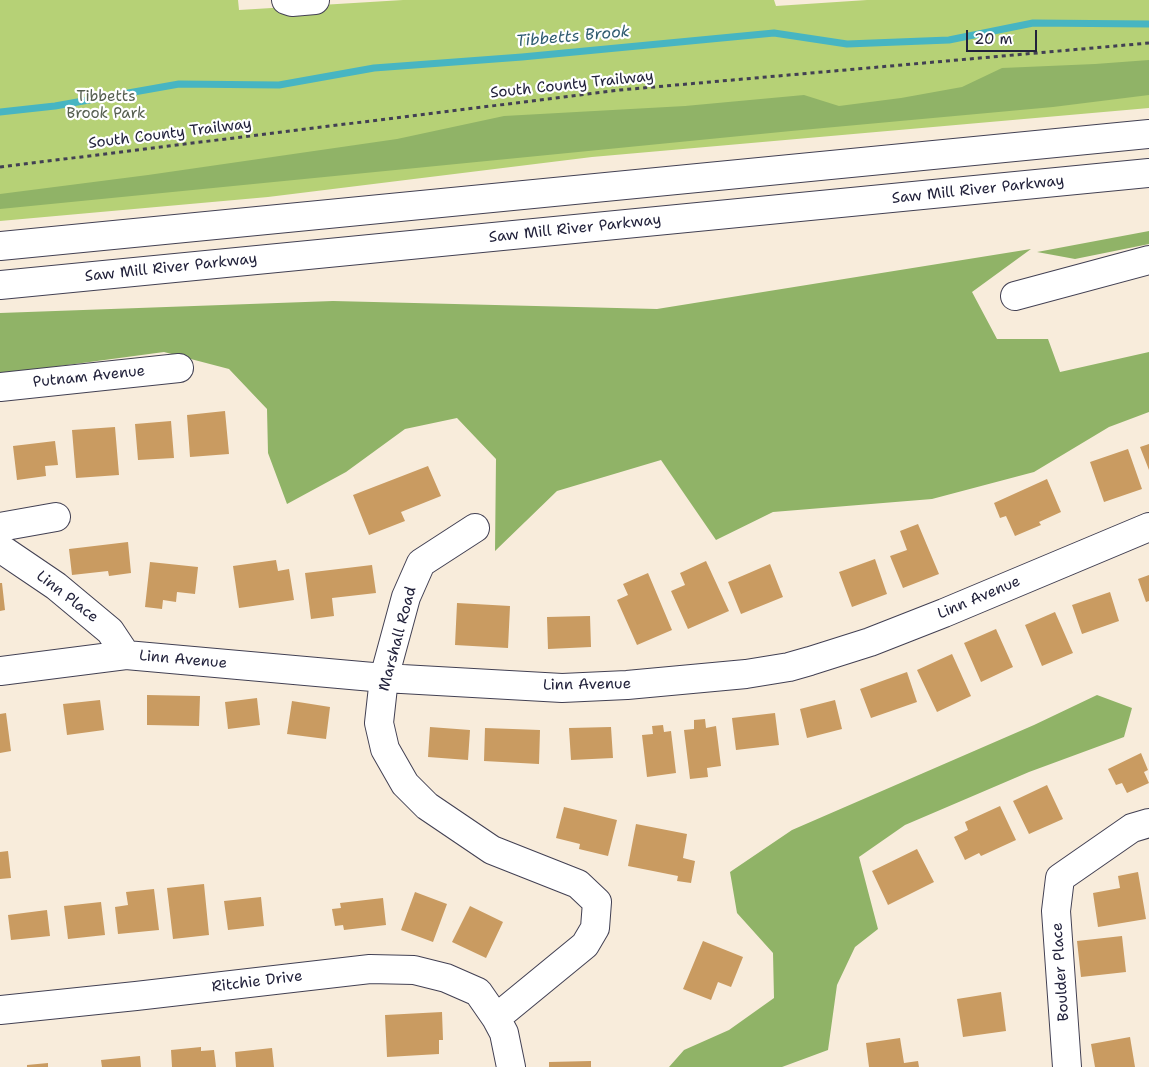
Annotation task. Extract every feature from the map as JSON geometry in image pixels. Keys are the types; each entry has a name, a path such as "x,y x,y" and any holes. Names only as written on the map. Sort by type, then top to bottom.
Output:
{"main road":[{"path":"286,0 292,2 315,0"},
{"path":"0,246 1149,134"},
{"name":"Saw Mill River Parkway","path":"0,285 1149,173"},
{"path":"1015,296 1149,260"},
{"name":"Putnam Avenue","path":"0,387 179,368"},
{"path":"0,527 56,517"},
{"name":"Linn Avenue","path":"0,671 126,655 384,678 562,688 627,686 746,674 789,667 833,654 914,625 1149,527"},
{"name":"Marshall Road","path":"475,528 421,563 406,597 384,678 379,723 385,749 405,784 428,806 492,850 578,884 597,902 595,928 585,945 496,1018"},
{"name":"Linn Place","path":"0,548 56,586 110,631 126,655"},
{"name":"Boulder Place","path":"1068,1067 1056,911 1060,878 1132,828 1149,823"},
{"name":"Ritchie Drive","path":"0,1010 370,969 414,970 446,978 478,992 496,1018"},
{"path":"496,1018 504,1033 511,1067"}],"path":[{"name":"South County Trailway","path":"0,167 620,90 1149,43"}],"green space":[{"name":"Tibbetts Brook Park","path":"0,0 238,0 239,10 403,0 774,0 776,6 867,0 1149,0 1149,108 592,157 268,197 0,221"},
{"path":"1149,60 1149,95 1053,107 0,209 0,194 397,139 504,116 685,106 804,95 839,106 901,98 962,87 1002,68"},
{"path":"1149,231 1149,244 1075,259 1037,252"},
{"path":"1031,249 972,292 997,339 1048,339 1060,372 1149,352 1149,412 1109,427 1034,472 932,499 773,512 716,540 661,460 557,491 495,551 496,459 457,418 405,429 346,472 287,504 268,453 267,409 229,369 164,352 0,374 0,313 333,301 657,309"},
{"path":"1097,695 1132,708 1124,737 1029,772 905,825 859,857 878,929 855,947 837,985 828,1050 782,1067 669,1067 684,1050 729,1030 774,998 773,953 737,913 730,872 792,830 1034,725"}],"building":[{"path":"225,411 229,454 190,457 187,415"},
{"path":"171,421 174,458 138,460 135,424"},
{"path":"115,427 119,475 76,478 72,430"},
{"path":"55,441 58,465 45,466 46,476 17,480 13,446"},
{"path":"1149,444 1149,470 1140,447"},
{"path":"1128,449 1142,489 1104,502 1090,462"},
{"path":"428,466 441,496 401,512 405,521 369,535 353,495"},
{"path":"1047,479 1061,512 1039,522 1041,525 1015,536 1006,516 1000,518 994,503"},
{"path":"918,524 939,574 903,588 890,556 907,550 900,531"},
{"path":"128,542 131,573 109,576 108,571 72,575 69,549"},
{"path":"875,559 887,594 852,607 839,572"},
{"path":"276,560 278,571 289,569 294,600 239,608 233,566"},
{"path":"706,561 729,611 688,629 671,591 685,585 680,573"},
{"path":"150,562 198,567 195,594 177,592 176,602 163,600 162,609 145,607"},
{"path":"770,564 783,597 741,614 728,582"},
{"path":"372,565 376,593 332,598 334,616 311,619 305,573"},
{"path":"648,573 672,630 637,645 617,600 628,595 623,584"},
{"path":"1149,575 1149,601 1146,602 1138,579"},
{"path":"0,583 2,583 5,610 0,611"},
{"path":"1110,592 1119,621 1082,634 1072,605"},
{"path":"457,603 510,606 508,648 455,645"},
{"path":"1055,612 1073,653 1042,666 1025,625"},
{"path":"590,616 591,647 548,649 547,617"},
{"path":"996,629 1013,667 981,682 964,643"},
{"path":"952,654 971,696 937,712 917,670"},
{"path":"907,672 917,702 871,718 860,689"},
{"path":"147,695 200,696 199,726 147,725"},
{"path":"257,698 260,725 228,729 225,702"},
{"path":"100,700 104,730 67,735 63,704"},
{"path":"835,700 842,729 807,738 800,709"},
{"path":"292,701 330,707 326,739 287,734"},
{"path":"6,713 11,751 0,753 0,714"},
{"path":"775,713 779,745 736,750 732,718"},
{"path":"705,719 706,728 716,726 721,766 707,768 708,777 690,779 684,730 694,729 694,720"},
{"path":"663,725 664,732 671,731 676,773 647,777 642,735 653,734 652,726"},
{"path":"430,727 470,730 468,760 428,757"},
{"path":"611,727 613,758 571,760 569,728"},
{"path":"485,728 540,730 539,764 484,761"},
{"path":"1141,753 1148,770 1144,772 1149,783 1127,793 1122,783 1116,785 1108,769"},
{"path":"1047,785 1063,819 1029,834 1013,801"},
{"path":"1000,806 1016,840 981,856 979,853 965,860 954,837 968,830 965,822"},
{"path":"564,807 617,820 608,856 579,849 580,844 556,838"},
{"path":"636,824 687,834 683,858 695,861 691,883 677,881 678,876 628,866"},
{"path":"917,849 934,882 888,905 872,871"},
{"path":"8,851 11,878 0,879 0,852"},
{"path":"1138,872 1146,919 1098,927 1093,893 1120,888 1118,876"},
{"path":"204,884 209,935 173,939 167,888"},
{"path":"154,889 159,930 118,934 115,907 128,905 126,892"},
{"path":"415,892 447,904 433,942 401,930"},
{"path":"261,897 264,926 228,930 224,901"},
{"path":"383,898 386,925 344,930 343,925 335,926 332,909 341,908 340,903"},
{"path":"101,902 105,935 68,939 64,906"},
{"path":"470,906 503,922 486,958 452,942"},
{"path":"47,910 50,936 11,940 8,915"},
{"path":"1122,936 1126,972 1081,977 1077,941"},
{"path":"703,941 743,957 731,987 718,982 711,1000 683,989"},
{"path":"1001,992 1006,1031 963,1037 957,999"},
{"path":"442,1012 443,1040 439,1040 439,1054 387,1057 385,1015"},
{"path":"1130,1037 1135,1067 1095,1067 1091,1044"},
{"path":"900,1038 904,1063 918,1061 919,1067 869,1067 866,1043"},
{"path":"201,1047 201,1051 214,1050 216,1067 172,1067 171,1050"},
{"path":"272,1048 274,1067 236,1067 235,1052"},
{"path":"140,1056 141,1067 102,1067 101,1060"},
{"path":"591,1061 591,1067 549,1067 549,1062"},
{"path":"48,1063 48,1067 27,1067 27,1065"}],"waterway":[{"name":"Tibbetts Brook","path":"0,112 55,106 179,84 279,85 374,68 522,57 774,33 847,44 949,40 1033,23 1149,24"}]}
